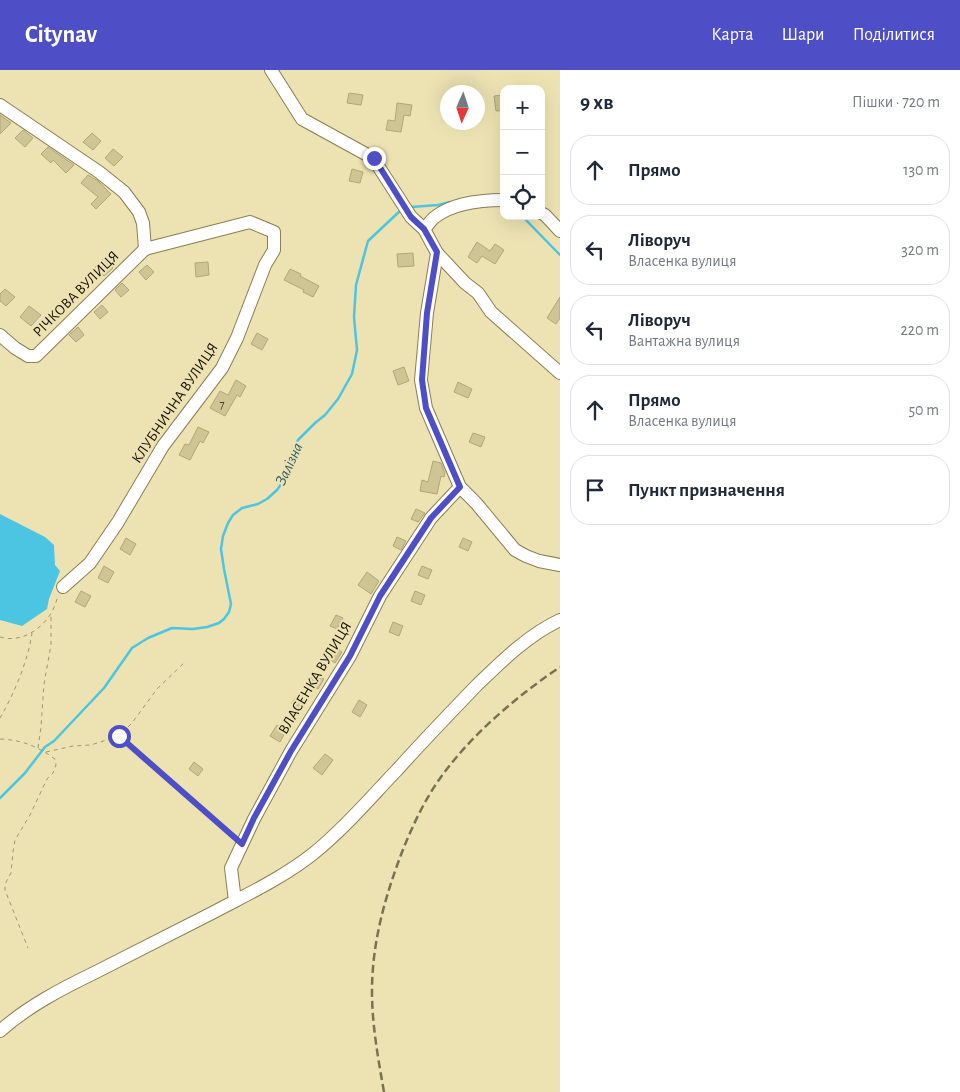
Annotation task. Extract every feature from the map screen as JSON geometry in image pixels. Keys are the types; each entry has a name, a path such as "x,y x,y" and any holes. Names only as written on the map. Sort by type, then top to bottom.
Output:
{"street":[{"path":"271,70 302,119 374,158 411,217 424,229 437,252 464,283 478,292 491,312 560,373"},
{"path":"0,105 99,172 124,192 139,212 143,223 145,249"},
{"path":"424,229 436,217 461,205 488,200 500,200"},
{"path":"545,215 560,231"},
{"name":"КЛУБНИЧНА ВУЛИЦЯ","path":"63,587 90,563 118,522 163,446 222,368 237,338 265,265 274,250 274,232 250,222 145,249"},
{"name":"РІЧКОВА ВУЛИЦЯ","path":"0,335 14,348 28,356 36,356 145,249"},
{"path":"437,252 427,313 422,380 426,408 460,487 515,550 539,561 560,565"},
{"name":"ВЛАСЕНКА ВУЛИЦЯ","path":"237,900 231,868 254,818 291,751 350,656 380,596 431,518 460,487"},
{"path":"0,1031 26,1011 68,986 237,900 299,864 331,838 365,805 438,724 494,668 516,648 560,620"}],"path":[{"path":"0,637 9,639 19,638 32,633 51,614 63,587"},
{"path":"38,749 42,727 44,684 51,645 51,614"},
{"path":"0,718 9,703 30,648 32,633"},
{"path":"45,752 91,744 119,736 132,723 157,689 186,661"},
{"path":"119,736 242,844"},
{"path":"0,739 16,740 45,752 55,759 56,764 53,773 47,779 30,815 15,840 12,873 5,884 5,890 28,948"}],"water":[{"path":"0,514 45,537 54,545 55,565 60,571 47,609 22,626 0,620"}],"building":[{"path":"349,93 363,95 361,105 347,103"},
{"path":"500,95 500,110 496,111 494,96"},
{"path":"397,103 412,105 410,116 404,115 401,132 386,130 388,120 395,121"},
{"path":"0,115 11,123 0,134"},
{"path":"23,130 33,138 25,147 15,138"},
{"path":"92,133 101,141 93,150 83,142"},
{"path":"48,147 74,165 66,173 53,160 51,163 41,154"},
{"path":"113,149 123,157 114,166 105,158"},
{"path":"352,169 363,172 360,183 349,181"},
{"path":"88,175 98,181 111,194 96,209 91,204 98,197 81,183"},
{"path":"477,242 490,251 495,244 504,250 495,264 482,256 477,263 468,257"},
{"path":"413,253 414,266 398,267 397,254"},
{"path":"103,259 113,268 104,276 95,267"},
{"path":"208,262 209,275 196,277 195,263"},
{"path":"147,265 154,272 146,280 139,272"},
{"path":"290,269 319,286 313,297 284,280"},
{"path":"122,283 129,290 121,297 115,290"},
{"path":"5,289 15,297 6,306 0,301 0,294"},
{"path":"560,297 560,318 556,324 547,318"},
{"path":"102,305 108,312 100,319 94,312"},
{"path":"29,306 41,315 31,326 20,317"},
{"path":"78,327 84,335 76,342 69,335"},
{"path":"257,333 268,339 262,350 251,344"},
{"path":"404,367 409,381 398,385 393,371"},
{"path":"236,380 246,386 240,397 237,395 225,416 210,408 220,391 228,395"},
{"path":"458,382 472,389 468,398 454,392"},
{"path":"198,427 209,432 203,443 200,441 190,460 179,455 185,444 189,445"},
{"path":"473,433 485,437 481,447 469,442"},
{"path":"433,461 441,463 445,473 444,477 441,476 437,494 420,491 422,480 428,482"},
{"path":"416,509 425,513 418,522 411,519"},
{"path":"397,537 406,541 401,550 393,546"},
{"path":"126,538 136,544 130,555 120,549"},
{"path":"463,538 472,542 468,551 459,547"},
{"path":"104,566 114,572 108,583 98,578"},
{"path":"422,566 432,570 428,579 418,575"},
{"path":"367,572 379,581 371,594 358,585"},
{"path":"81,591 91,596 85,607 75,602"},
{"path":"415,591 425,595 421,605 411,601"},
{"path":"336,615 343,618 337,629 330,626"},
{"path":"393,622 403,626 399,636 389,632"},
{"path":"333,646 342,652 335,663 326,657"},
{"path":"315,673 324,679 318,689 308,683"},
{"path":"298,694 307,700 301,710 291,704"},
{"path":"359,700 367,705 360,717 352,712"},
{"path":"277,725 286,731 280,742 270,736"},
{"path":"325,754 333,760 322,775 313,768"},
{"path":"194,762 203,769 198,776 189,769"}],"waterway":[{"name":"Залізна","path":"411,207 450,202"},
{"name":"Залізна","path":"0,798 25,773 45,747 54,741 104,688 132,648 148,638 172,628 193,629 219,623 229,612 231,604 221,549 228,523 233,515 242,508 258,504 277,490 286,477 292,451 298,440 325,415 338,399 352,374 357,350 354,317 356,285 368,241 401,210"},
{"name":"Залізна","path":"526,220 560,255"}],"railway":[{"path":"384,1092 372,1004 374,954 391,882 404,847 425,802 453,761 480,731 511,703 560,667"}],"route":[{"path":"119,736 242,844 254,818 291,751 350,656 380,596 431,518 460,487 426,408 422,380 427,313 437,252 424,229 411,217 374,158"}]}
